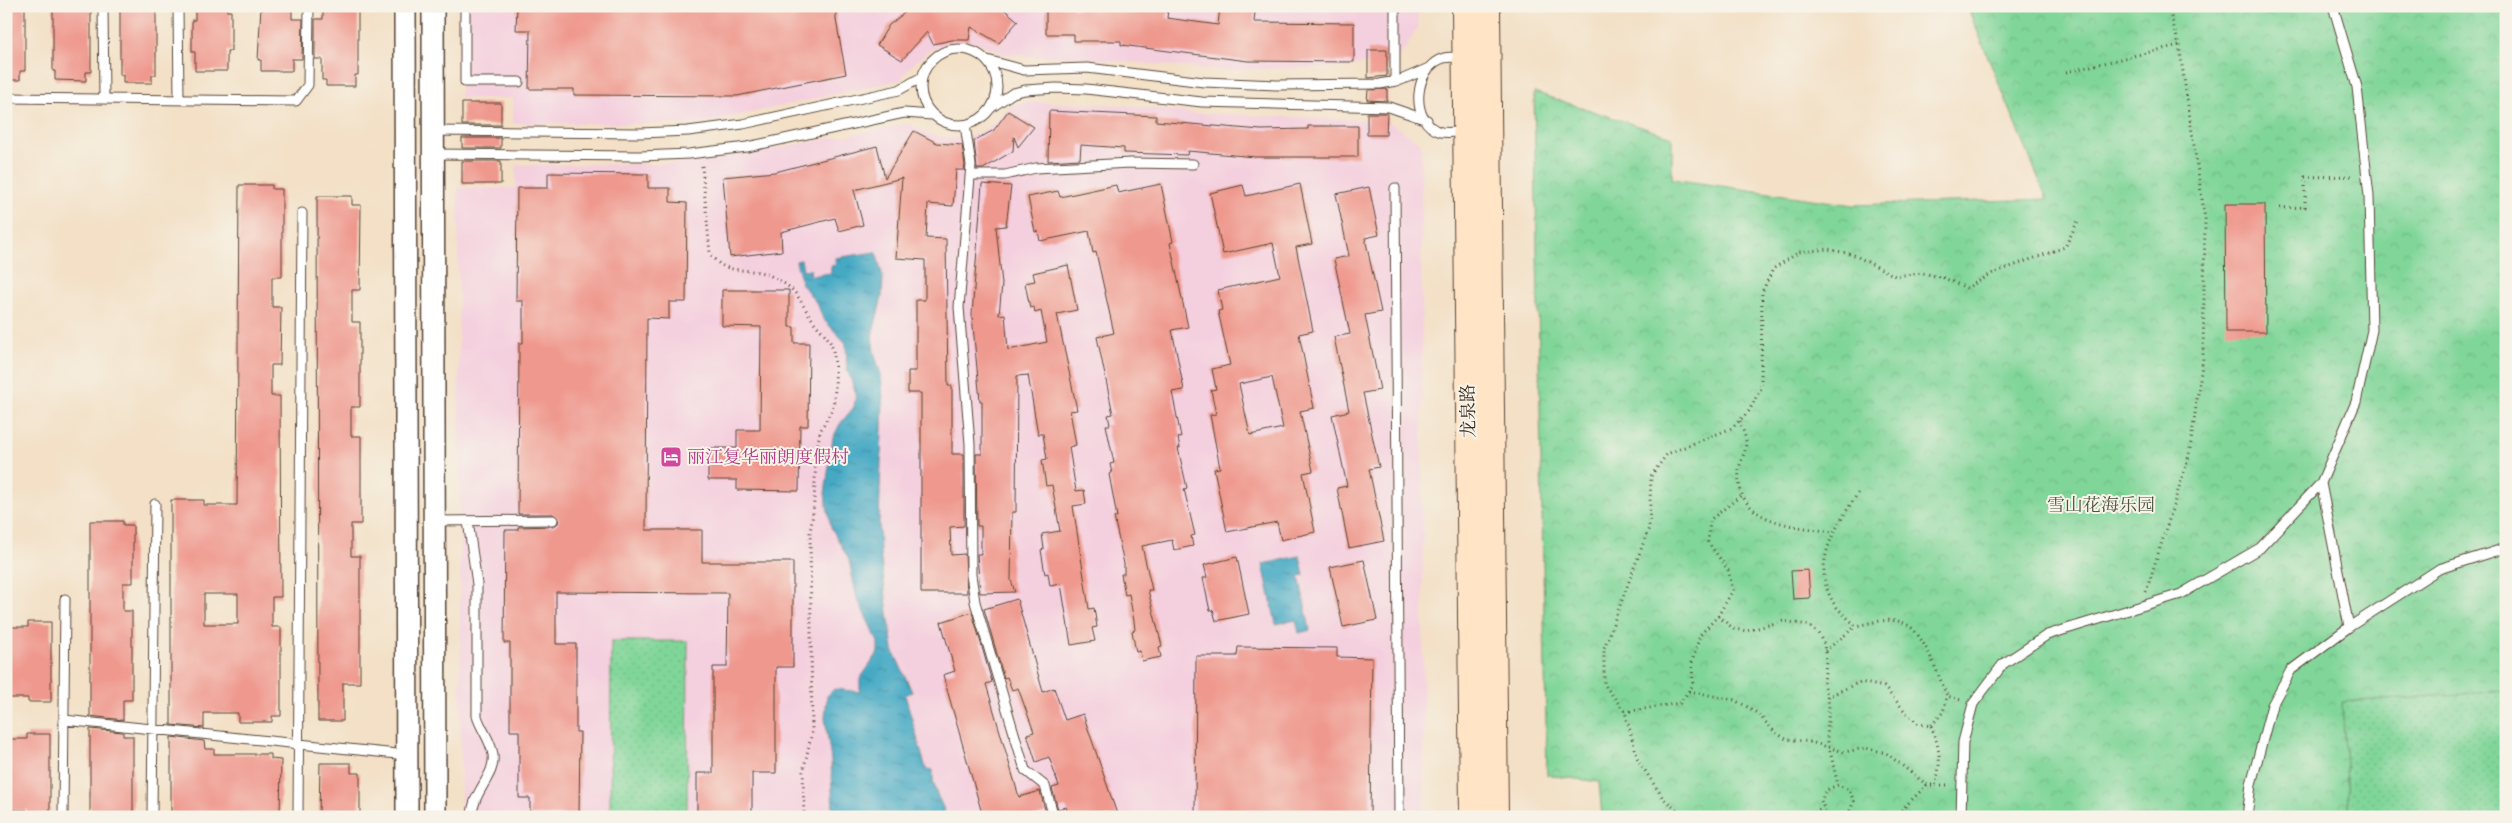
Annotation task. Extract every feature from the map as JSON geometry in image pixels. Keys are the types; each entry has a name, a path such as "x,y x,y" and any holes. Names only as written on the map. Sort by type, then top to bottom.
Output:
{"main road":[{"name":"龙泉路","path":"1464,6 1472,817"},
{"name":"龙泉路","path":"1488,6 1496,817"}],"street":[{"path":"405,6 407,817"},
{"path":"433,6 435,817"}],"lane":[{"path":"103,6 104,99"},
{"path":"178,6 179,100"},
{"path":"6,98 296,101 308,84 309,6"},
{"path":"465,6 465,82 519,82"},
{"path":"1395,6 1395,81"},
{"path":"1961,817 1963,742 1974,704 2003,664 2047,635 2182,594 2260,548 2321,483 2356,402 2372,330 2367,175 2357,87 2333,6"},
{"path":"932,115 922,98 922,77 932,59 950,49 970,50 987,60 1024,70 1087,68 1204,82 1277,85 1380,84 1395,81 1429,68 1445,58 1464,58"},
{"path":"987,60 997,78 998,89 992,107"},
{"path":"1426,120 1419,102 1418,93 1420,84 1429,68"},
{"path":"433,131 640,133 716,128 899,90 922,77"},
{"path":"433,154 640,156 701,153 747,147 904,113 932,115 950,125 965,125 979,120 1002,99 1019,91 1056,88 1230,104 1390,107 1426,120 1441,132 1465,131"},
{"path":"965,125 971,166 959,308 970,444 971,575 975,602 1024,770 1044,786 1054,817"},
{"path":"970,175 1005,175 1036,168 1130,162 1193,164"},
{"path":"1394,188 1398,817"},
{"path":"298,817 302,213"},
{"path":"2321,483 2349,627"},
{"path":"152,817 154,504"},
{"path":"434,521 553,520"},
{"path":"468,521 477,584 477,716 480,727 490,741 494,758 489,774 475,797 472,817"},
{"path":"2247,817 2251,784 2272,705 2292,670 2349,627 2439,569 2506,548"},
{"path":"63,817 65,600"},
{"path":"64,720 407,754"}],"path":[{"path":"2141,608 2189,456 2203,358 2205,219 2179,45 2168,6"},
{"path":"2066,72 2179,45"},
{"path":"701,153 710,253 713,259 729,269 770,275 792,288 799,296 811,318 830,341 835,356 833,404 819,436 815,512 810,531 812,732 803,772 804,817"},
{"path":"2280,208 2305,207 2305,177 2367,175"},
{"path":"1684,817 1663,798 1638,760 1625,712 1604,684 1604,648 1649,528 1651,476 1667,454 1732,428 1749,411 1761,388 1762,292 1773,269 1799,252 1828,248 1854,255 1894,276 1923,273 1944,278 1967,288 1994,273 2065,247 2079,218"},
{"path":"1740,420 1746,444 1739,470 1743,494 1748,505 1764,518 1794,526 1832,532"},
{"path":"1856,626 1832,602 1824,584 1824,562 1832,532 1858,492"},
{"path":"1625,712 1680,703 1693,686 1692,662 1700,635 1718,616 1733,590 1728,570 1708,542 1710,520 1743,494"},
{"path":"1718,616 1734,629 1747,631 1783,621 1808,625 1818,633 1824,644 1825,651 1824,683 1827,697 1829,747 1838,785"},
{"path":"1825,651 1856,626 1882,620 1906,624 1924,643 1946,696 1943,712 1931,726"},
{"path":"1827,697 1860,682 1884,687 1919,724 1931,726"},
{"path":"1689,691 1734,700 1757,713 1775,732 1786,739 1812,742 1844,752 1866,748 1886,753 1927,785 1963,784"},
{"path":"1946,696 1974,704"},
{"path":"1931,726 1939,745 1941,767 1936,785"},
{"path":"1822,808 1822,795 1826,790 1838,785 1844,786 1853,795 1853,808 1844,817"},
{"path":"1894,817 1927,785"},
{"path":"1805,817 1822,808"},
{"path":"1822,808 1833,817"},
{"path":"1849,813 1852,817"}],"shaded area":[{"path":"460,6 1418,6 1418,27 1401,55 1348,67 1219,70 1095,59 1003,54 979,43 953,42 928,51 908,69 901,80 699,124 513,123 513,98 460,98"},
{"path":"1027,102 1123,105 1194,113 1387,121 1421,143 1424,817 461,817 458,188 516,188 516,165 665,164 710,160 909,124 930,135 953,138 965,137 977,134 996,122 1011,105"}],"green space":[{"name":"雪山花海乐园","path":"1967,6 2506,6 2506,691 2342,702 2349,817 1602,817 1599,782 1547,775 1534,92 1672,137 1672,179 1853,205 2047,199"},
{"path":"611,641 688,641 687,813 610,812"},
{"path":"2506,691 2506,817 2349,817 2342,702"}],"water":[{"path":"876,252 883,277 882,297 872,336 874,352 881,375 883,399 879,523 880,553 893,650 912,692 905,695 926,769 933,770 935,790 946,817 833,817 831,760 825,718 827,696 834,689 860,692 860,679 878,653 878,642 857,598 849,560 831,527 825,494 833,438 840,424 854,407 856,393 847,369 846,343 823,319 818,305 802,284 796,261 801,260 803,270 810,269 811,276 831,273 831,266 836,265 835,258"},
{"path":"1300,556 1304,575 1299,576 1310,630 1299,633 1296,620 1276,624 1263,564"}],"building":[{"path":"6,6 25,6 25,71 20,71 20,80 6,80"},
{"path":"53,6 91,6 91,72 86,72 86,81 55,80 55,71 53,71"},
{"path":"120,6 156,6 156,75 152,75 152,83 123,83 123,75 120,75"},
{"path":"195,6 227,6 227,11 231,11 231,51 227,51 227,71 195,71 195,52 192,52 192,20 195,20"},
{"path":"261,6 292,6 292,19 303,19 302,59 292,59 292,71 261,71 261,60 258,60"},
{"path":"323,6 358,6 358,75 355,75 355,86 326,86 326,80 322,80 322,59 315,59 315,19 323,19"},
{"path":"517,6 836,6 836,20 846,74 737,96 574,95 574,89 529,89 530,30 516,30"},
{"path":"916,6 1000,6 1018,21 999,43 971,27 969,40 952,40 933,44 927,32 902,60 877,45 889,25"},
{"path":"1046,6 1073,6 1073,9 1124,6 1168,10 1167,18 1218,25 1220,7 1255,12 1254,22 1354,23 1354,62 1248,61 1121,45 1121,41 1074,41 1074,34 1046,34"},
{"path":"1368,50 1387,50 1387,76 1368,78"},
{"path":"1387,89 1387,101 1367,100 1368,90"},
{"path":"462,103 501,103 501,125 462,125"},
{"path":"1008,111 1034,127 1018,147 1014,137 1013,151 983,169 977,169 974,141 994,130"},
{"path":"1049,111 1156,116 1156,121 1261,130 1308,129 1308,126 1358,126 1358,157 1256,157 1188,151 1187,155 1124,153 1124,148 1081,145 1080,159 1048,161"},
{"path":"1367,113 1387,113 1386,135 1367,135"},
{"path":"914,131 937,143 962,145 965,165 964,170 956,170 953,206 928,204 926,238 946,239 948,386 952,386 952,454 964,454 964,526 950,527 951,555 965,554 967,593 921,593 921,393 908,393 908,371 916,371 916,300 925,300 925,260 896,258 902,178 854,190 863,225 839,231 835,218 781,232 782,251 730,257 723,177 775,172 877,146 885,178"},
{"path":"462,138 501,138 501,148 462,148"},
{"path":"462,161 501,161 501,184 462,184"},
{"path":"548,173 648,174 648,188 670,188 670,202 687,203 686,302 669,302 669,319 647,318 646,530 702,530 702,562 793,562 793,667 776,667 776,773 752,773 752,817 697,817 697,773 713,773 713,667 727,667 728,593 556,592 556,644 576,644 576,732 580,732 579,815 530,815 530,798 519,798 519,731 510,731 510,643 504,643 505,530 518,530 518,527 554,526 558,523 559,519 553,514 518,514 519,343 523,343 523,301 516,301 517,188 548,188"},
{"path":"982,184 1011,186 1006,226 996,227 1002,284 999,315 1005,314 1008,350 1047,342 1041,311 1035,313 1034,307 1030,308 1025,283 1035,281 1033,273 1068,265 1077,310 1057,314 1077,410 1070,411 1076,445 1069,447 1076,491 1084,490 1086,504 1073,506 1089,609 1094,608 1097,627 1092,628 1095,641 1071,645 1061,584 1050,586 1048,573 1045,574 1041,550 1044,549 1042,534 1060,531 1052,485 1046,486 1042,460 1047,459 1043,434 1038,434 1028,375 1017,376 1016,512 1012,512 1011,580 1015,592 980,593 977,554 981,554 981,526 977,526 976,454 982,454 982,401 980,401 972,315"},
{"path":"1161,184 1173,242 1170,243 1188,327 1172,330 1184,390 1172,392 1181,437 1178,438 1180,448 1178,448 1187,488 1184,489 1195,535 1191,536 1193,546 1174,550 1172,540 1142,546 1152,590 1148,590 1162,646 1159,647 1161,657 1142,661 1140,651 1136,652 1132,631 1135,630 1134,621 1129,594 1125,595 1121,574 1124,574 1124,564 1114,517 1117,517 1109,474 1112,473 1110,464 1114,463 1106,425 1110,425 1108,415 1113,414 1097,337 1114,333 1096,252 1093,253 1089,231 1040,241 1038,231 1035,232 1028,197 1058,191 1060,197 1116,185 1118,193"},
{"path":"1300,184 1312,244 1296,247 1313,331 1299,334 1314,408 1300,411 1313,471 1303,473 1315,532 1281,540 1277,522 1227,532 1214,469 1220,468 1210,415 1216,414 1211,390 1216,389 1212,369 1230,365 1218,311 1222,310 1218,290 1280,276 1273,243 1223,254 1210,193 1243,185 1246,196","holes":["1272,377 1283,428 1250,435 1239,384"]},
{"path":"239,185 272,185 272,189 282,189 282,277 272,277 272,307 281,307 280,365 271,365 271,396 280,396 281,597 272,597 272,627 281,627 281,716 272,716 272,722 238,722 238,713 204,713 204,728 171,725 171,500 204,500 204,505 237,505","holes":["204,594 238,594 238,624 204,624"]},
{"path":"1369,187 1379,235 1365,238 1381,312 1365,315 1380,390 1363,393 1379,467 1369,469 1384,541 1349,548 1337,488 1347,486 1332,415 1349,411 1334,337 1350,334 1334,259 1349,256 1336,194"},
{"path":"317,196 352,196 352,205 361,205 360,290 352,290 352,322 360,322 360,407 351,407 351,436 361,436 361,524 351,524 351,556 360,556 360,683 343,683 343,721 318,721"},
{"path":"2225,204 2265,204 2266,332 2226,332"},
{"path":"722,290 789,290 789,327 794,327 794,343 809,343 808,426 800,426 799,491 737,490 737,480 708,480 708,448 737,448 737,430 760,430 761,327 722,326"},
{"path":"90,521 123,521 123,525 133,525 133,583 123,583 123,611 132,611 132,700 123,700 123,720 90,716"},
{"path":"1237,557 1249,614 1216,621 1213,610 1210,611 1203,578 1207,577 1204,565"},
{"path":"1364,560 1377,620 1343,627 1330,567"},
{"path":"1808,570 1810,598 1793,599 1791,571"},
{"path":"1017,599 1043,692 1054,688 1065,720 1083,714 1118,817 1070,817 1066,807 1058,809 1052,788 1059,786 1049,757 1036,762 1027,734 1034,732 1018,688 1012,690 1007,677 1004,678 984,609"},
{"path":"972,612 992,682 986,684 1019,797 1040,791 1046,813 1033,817 983,817 943,675 955,671 941,622"},
{"path":"28,622 51,622 51,702 28,702 28,698 6,698 6,627 28,627"},
{"path":"1238,647 1337,648 1337,657 1372,658 1370,817 1195,817 1196,656 1237,656"},
{"path":"90,729 123,732 123,736 133,736 133,817 90,817"},
{"path":"27,734 50,734 50,814 27,814 27,810 6,810 6,739 27,739"},
{"path":"171,737 204,741 205,749 214,749 214,754 271,754 271,759 281,760 280,817 171,817"},
{"path":"320,763 351,763 351,773 360,773 360,817 319,817"}],"place":[{"name":"丽江复华丽朗度假村","path":"671,457"}]}
